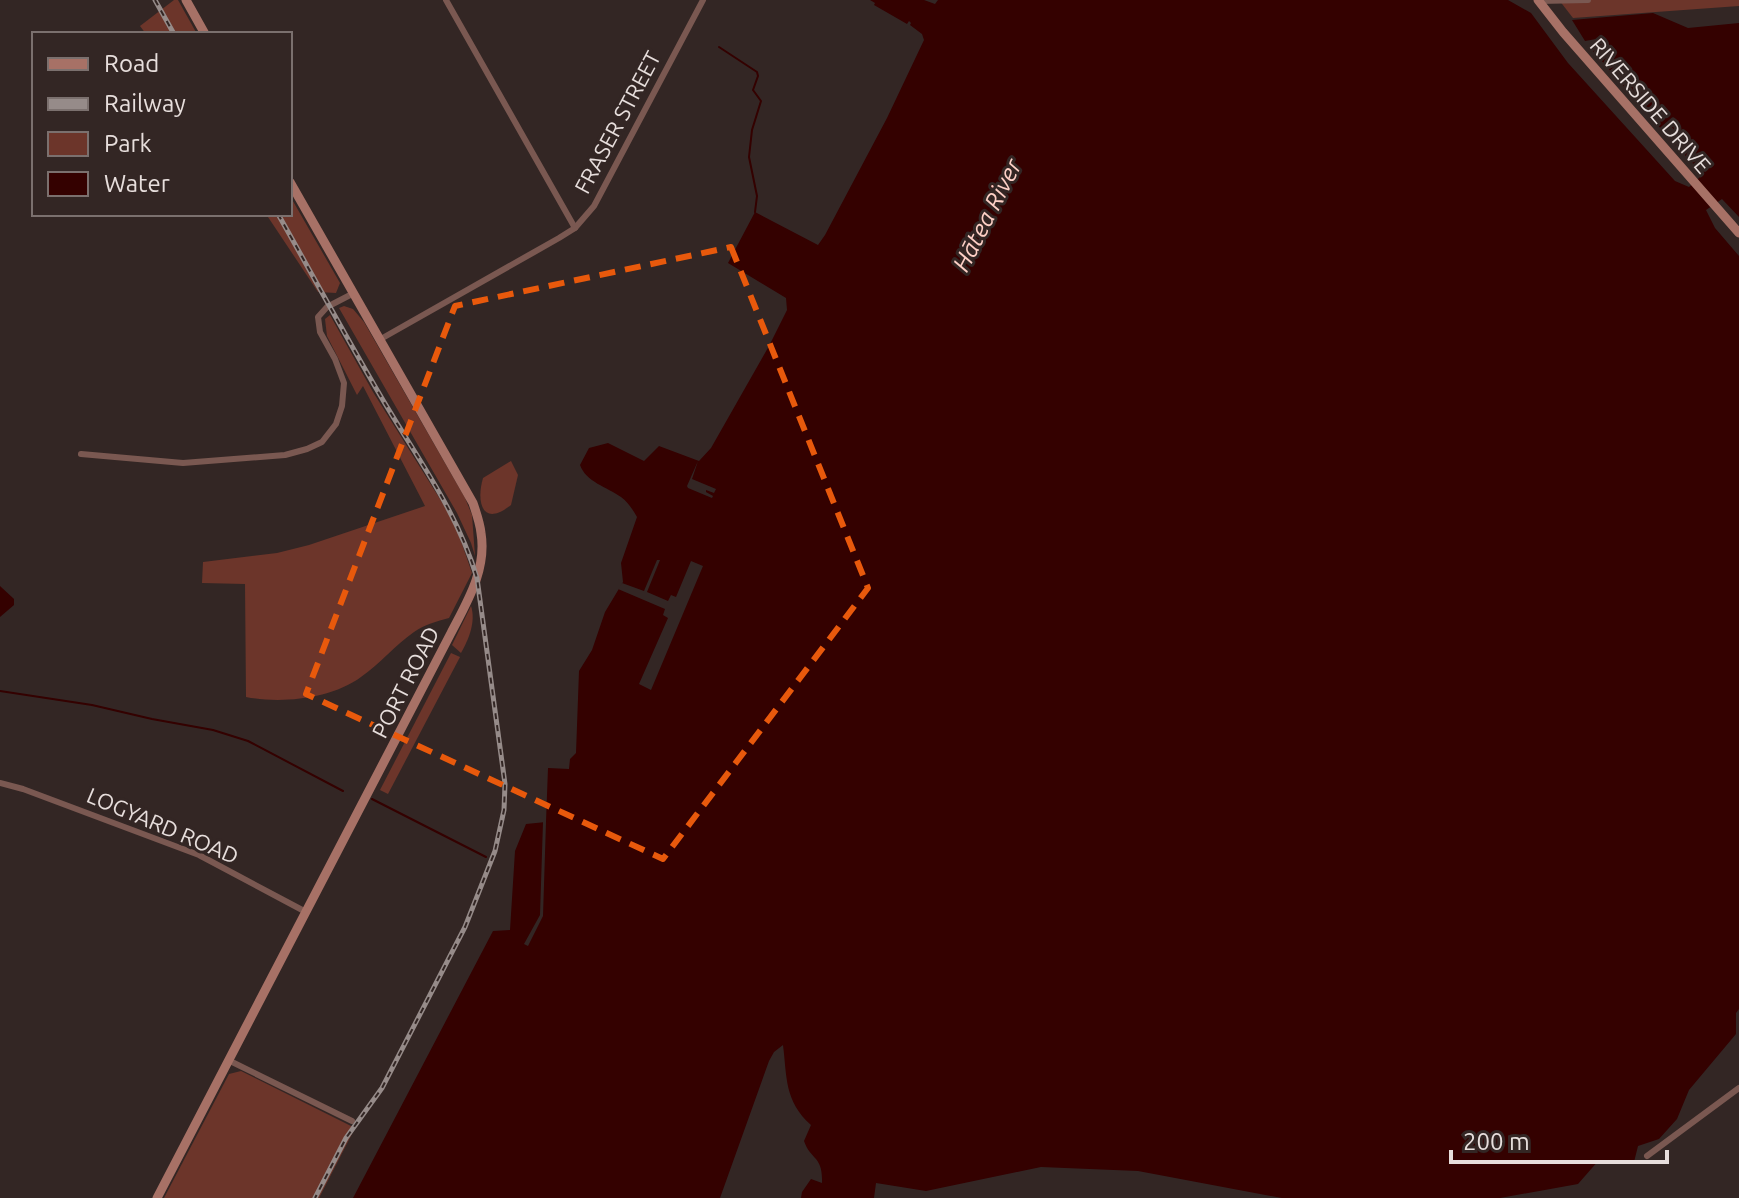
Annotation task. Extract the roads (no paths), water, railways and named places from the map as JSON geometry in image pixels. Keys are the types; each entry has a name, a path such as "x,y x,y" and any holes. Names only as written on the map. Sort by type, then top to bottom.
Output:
{"main road":[{"path":"186,0 204,32"},
{"name":"RIVERSIDE DRIVE","path":"1538,1 1739,233"},
{"name":"PORT ROAD","path":"157,1198 473,589 482,554 481,531 473,503 292,185"}],"street":[{"path":"446,0 575,228"},
{"name":"FRASER STREET","path":"379,340 583,221 594,206 703,0"},
{"path":"1538,1 1588,0"},
{"path":"81,454 183,463 285,455 322,442 336,424 342,406 344,383 320,332 318,317 327,307 354,293"},
{"name":"LOGYARD ROAD","path":"0,783 189,850 306,912"},
{"path":"228,1060 352,1121"},
{"path":"1647,1156 1739,1088"}],"water":[{"name":"Hātea River","path":"870,0 924,0 935,4 938,0 1508,0 1531,13 1568,63 1675,181 1689,187 1699,178 1698,169 1669,138 1675,131 1671,126 1663,131 1593,51 1600,45 1596,39 1585,41 1572,20 1653,13 1688,28 1739,23 1739,217 1722,199 1706,210 1715,228 1739,256 1739,1009 1736,1013 1736,1034 1689,1090 1677,1119 1659,1139 1638,1146 1634,1162 1599,1160 1578,1184 1500,1198 1282,1198 1138,1171 1041,1167 926,1191 876,1183 874,1198 801,1198 811,1179 822,1183 822,1174 819,1163 804,1141 811,1125 791,1097 783,1045 769,1061 720,1198 353,1198 493,931 510,930 515,851 526,824 546,822 548,768 569,769 570,759 576,753 579,671 592,650 605,612 623,582 621,563 637,517 624,499 592,480 580,465 589,448 608,443 644,461 659,446 699,461 711,448 787,310 786,298 728,263 755,212 818,245 887,118 924,40 909,21 907,24"},
{"path":"0,586 14,599 14,605 0,617"}],"waterway":[{"path":"719,47 757,72 758,76 753,90 761,101 752,130 749,157 757,196 755,212"},
{"path":"0,691 92,705 213,730 248,741 343,791"},
{"path":"372,799 486,857"}],"railway":[{"path":"155,0 173,32"},
{"path":"279,216 434,484 468,553 477,578 505,784 504,810 495,851 465,927 382,1088 346,1138 315,1198"}]}
